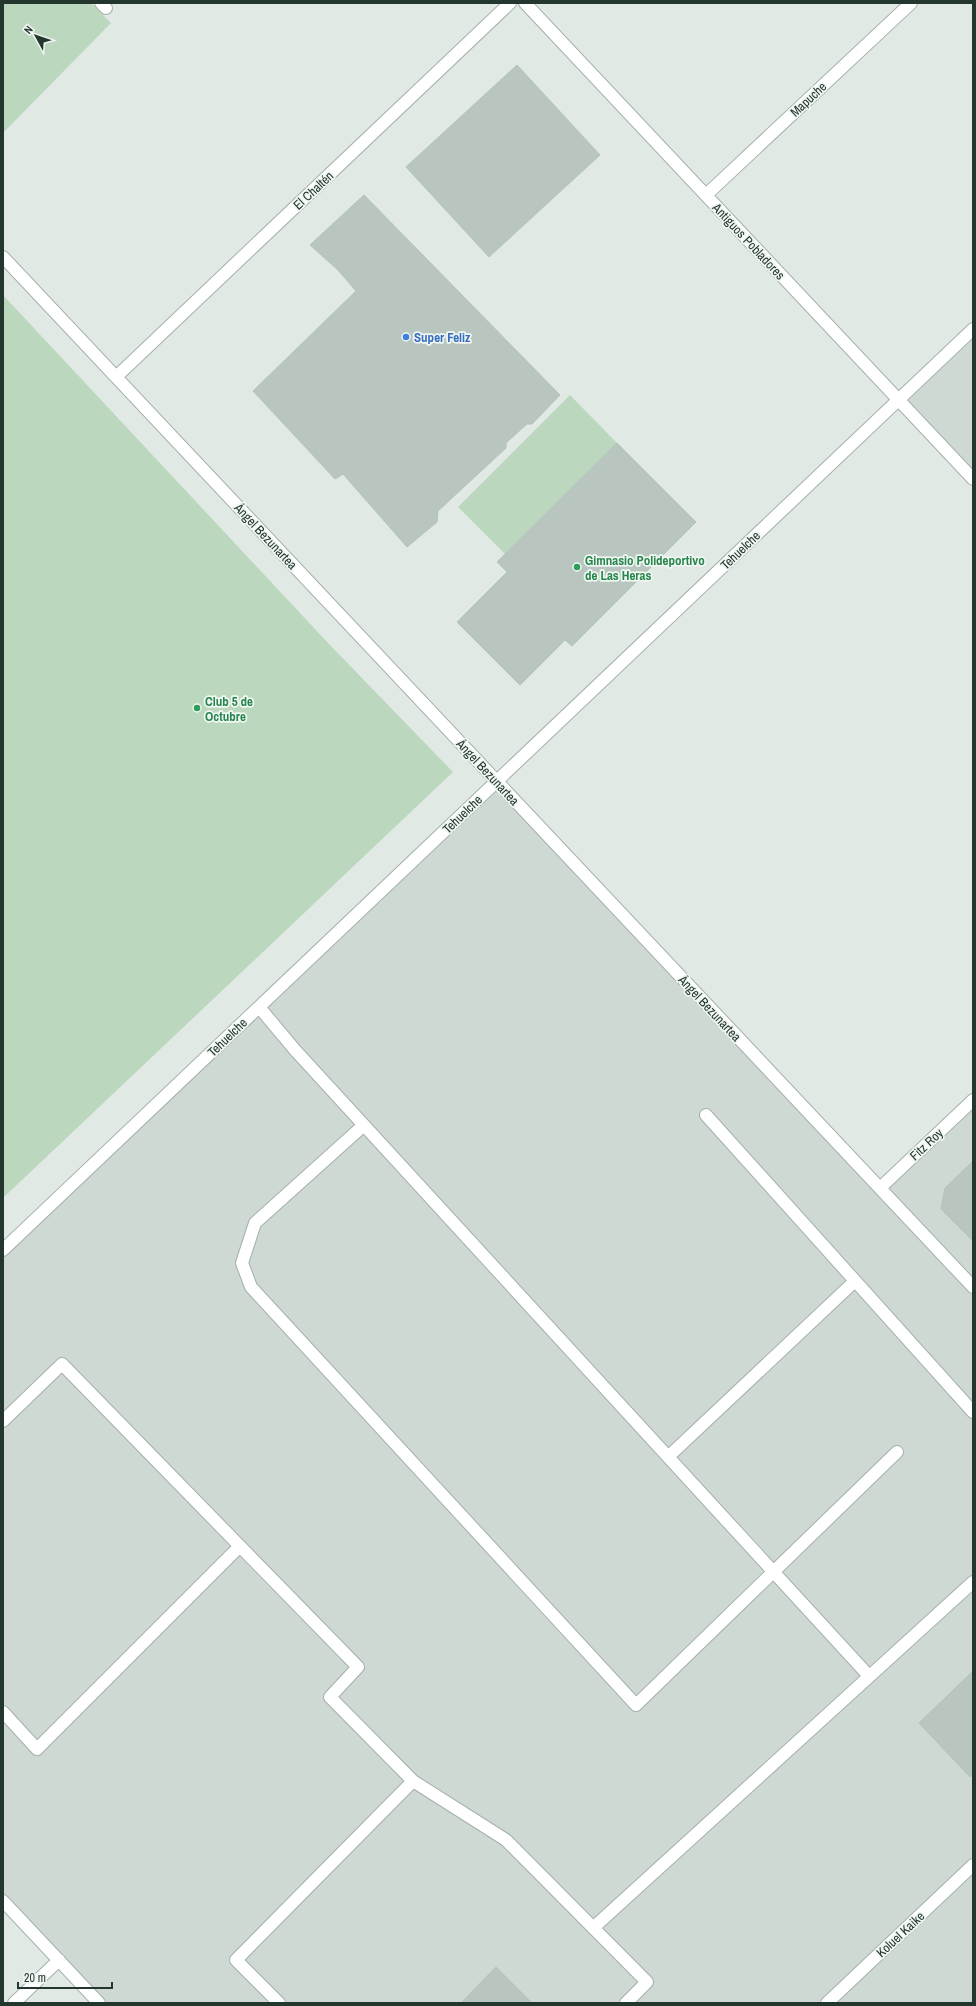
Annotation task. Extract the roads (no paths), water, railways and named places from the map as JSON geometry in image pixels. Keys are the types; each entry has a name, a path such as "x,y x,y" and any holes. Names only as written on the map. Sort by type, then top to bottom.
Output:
{"street":[{"name":"El Chaltén","path":"116,377 510,3"},
{"name":"Antiguos Pobladores","path":"525,3 973,479"},
{"name":"Mapuche","path":"706,195 911,3"},
{"name":"Ángel Bezunartea","path":"3,256 973,1287"},
{"name":"Tehuelche","path":"3,1250 973,329"},
{"path":"259,1007 364,1125 869,1676"},
{"name":"Fitz Roy","path":"880,1188 973,1100"},
{"path":"706,1114 973,1412"},
{"path":"364,1125 255,1223 242,1263 251,1288 636,1705 897,1452"},
{"path":"668,1456 855,1281"},
{"path":"3,1422 62,1364 358,1667 330,1697 413,1781 506,1840 646,1982 626,2003"},
{"path":"3,1712 37,1749 240,1546"},
{"path":"593,1928 973,1582"},
{"path":"279,2003 236,1960 413,1781"},
{"name":"Koluel Kaike","path":"827,2003 973,1865"},
{"path":"3,1901 99,2003"},
{"path":"14,2003 59,1960"}],"place":[{"name":"Super Feliz","path":"406,337"},
{"name":"Gimnasio Polideportivo de Las Heras","path":"577,567"},
{"name":"Club 5 de Octubre","path":"197,708"}]}
